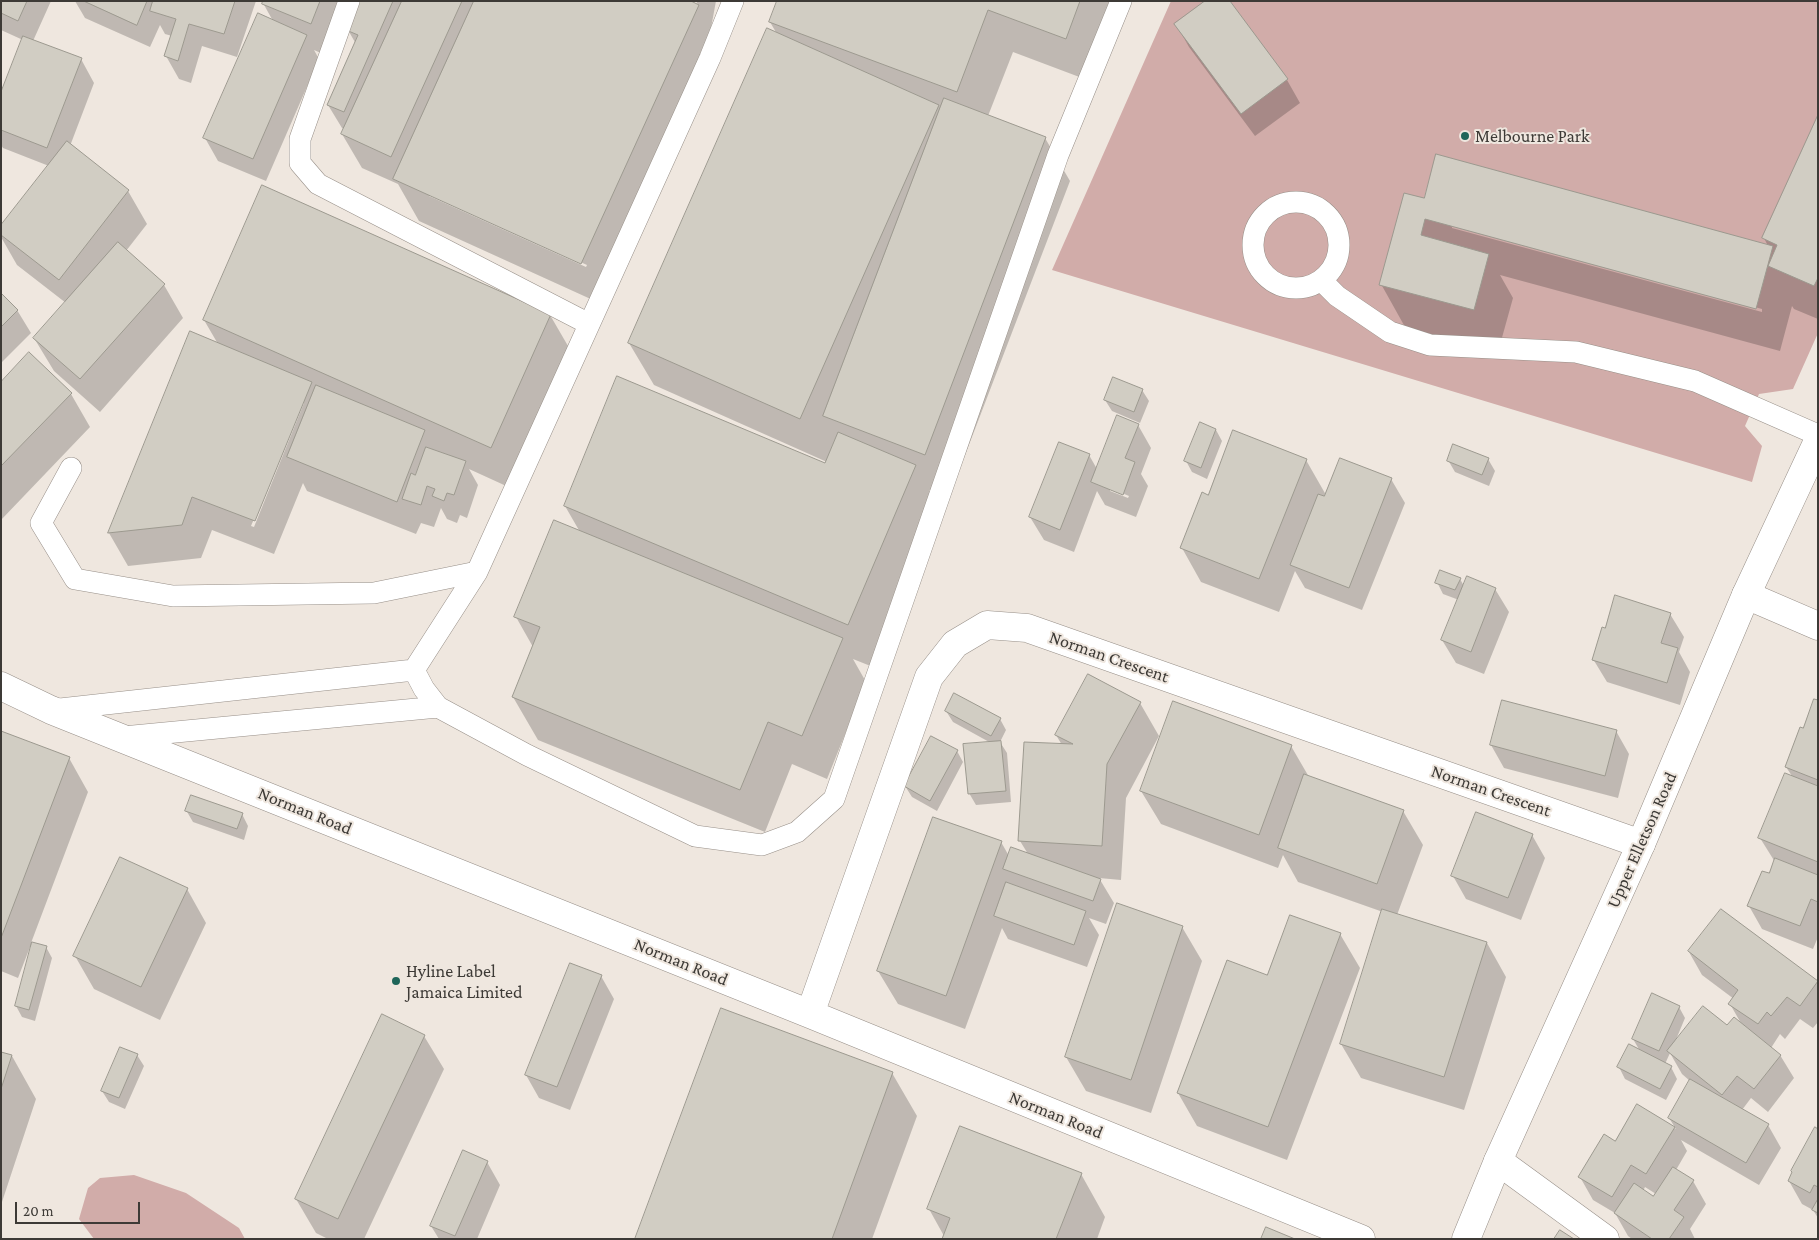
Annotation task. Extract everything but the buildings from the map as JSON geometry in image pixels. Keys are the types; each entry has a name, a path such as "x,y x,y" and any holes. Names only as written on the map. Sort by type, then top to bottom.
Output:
{"street":[{"name":"Upper Elletson Road","path":"1466,1239 1498,1162 1641,844 1746,595 1818,441"},
{"path":"1746,595 1818,626"},
{"name":"Norman Crescent","path":"810,1014 929,677 955,644 987,625 1027,628 1641,844"},
{"name":"Norman Road","path":"1,686 51,710 123,737 810,1014 1360,1239"},
{"path":"1498,1162 1605,1239"}],"lane":[{"path":"349,1 300,139 300,163 318,184 589,324"},
{"path":"414,670 477,572 710,58 733,1"},
{"path":"414,670 424,689 438,707 527,755 695,836 762,845 797,832 834,799 1058,155 1121,1"},
{"path":"1291,201 1314,205 1332,218 1340,240 1337,263 1322,281 1301,289 1278,285 1260,271 1252,249 1256,227 1270,209 1291,201"},
{"path":"1322,281 1337,296 1390,332 1430,345 1576,352 1695,381 1818,435"},
{"path":"71,468 41,523 74,579 173,596 374,593 477,572"},
{"path":"51,710 414,670"},
{"path":"123,737 438,707"}],"shaded area":[{"name":"Melbourne Park","path":"1171,1 1818,1 1818,333 1793,389 1759,394 1745,426 1762,446 1752,482 1052,270"},
{"path":"134,1175 186,1193 239,1228 245,1239 94,1239 79,1219 88,1188 100,1178"}],"place":[{"name":"Melbourne Park","path":"1465,136"},
{"name":"Hyline Label Jamaica Limited","path":"396,981"}]}
